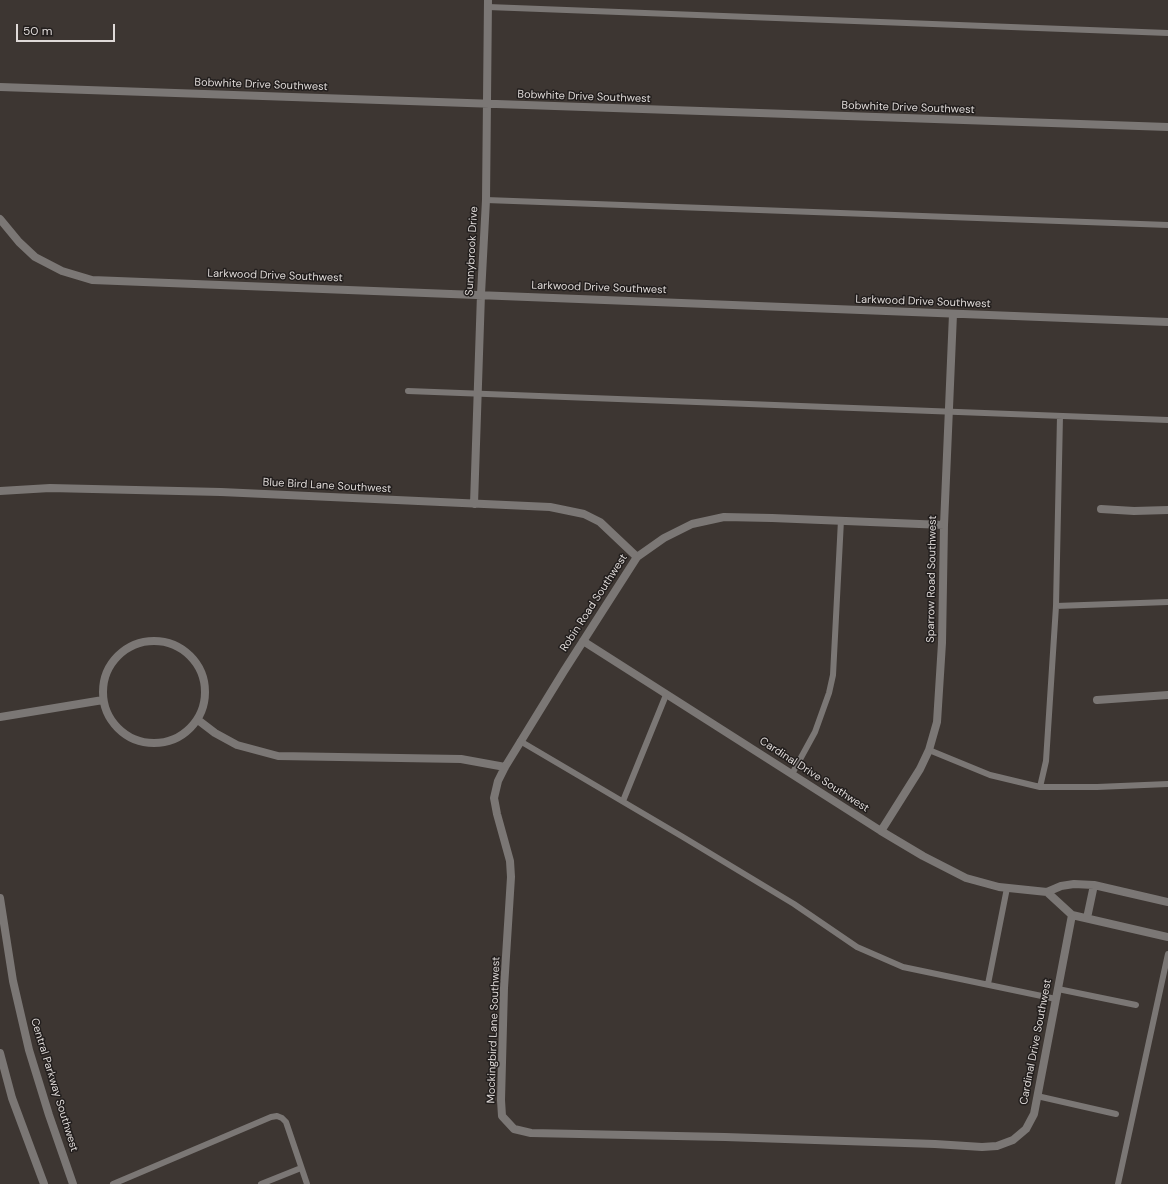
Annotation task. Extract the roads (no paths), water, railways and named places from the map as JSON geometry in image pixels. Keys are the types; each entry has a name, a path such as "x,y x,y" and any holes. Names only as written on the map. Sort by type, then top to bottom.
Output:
{"street":[{"name":"Sunnybrook Drive","path":"474,504 480,294 486,200 488,3"},
{"name":"Bobwhite Drive Southwest","path":"0,87 487,105 1168,127"},
{"name":"Larkwood Drive Southwest","path":"0,219 19,242 35,257 62,272 92,280 1168,322"},
{"name":"Sparrow Road Southwest","path":"881,831 920,769 929,750 937,722 942,643 944,525 953,314"},
{"name":"Blue Bird Lane Southwest","path":"0,491 50,488 221,492 550,507 584,514 600,522 637,557"},
{"path":"1102,509 1134,511 1168,510"},
{"name":"Robin Road Southwest","path":"497,814 494,798 498,781 520,741 637,557 664,538 692,524 724,517 841,520 944,525"},
{"path":"156,640 174,644 189,654 200,668 205,686 205,703 198,720 187,732 174,740 158,744 142,743 127,737 115,727 106,713 103,700 103,680 110,664 122,651 138,643 156,640"},
{"name":"Cardinal Drive Southwest","path":"583,641 881,831 923,856 966,878 999,887 1047,892 1061,886 1074,884 1094,886 1168,902"},
{"path":"1097,700 1168,695"},
{"path":"0,717 103,700"},
{"path":"198,720 216,733 237,745 278,756 461,759 505,767"},
{"name":"Mockingbird Lane Southwest","path":"497,814 506,845 511,877 504,988 501,1100 502,1116 514,1129 531,1133 820,1141"},
{"path":"1087,918 1094,886"},
{"path":"1047,892 1072,914 1168,937"},
{"name":"Central Parkway Southwest","path":"0,898 13,981 29,1050 49,1115 73,1184"},
{"name":"Cardinal Drive Southwest","path":"820,1141 935,1144 982,1147 997,1146 1013,1140 1026,1129 1034,1114 1072,914"},
{"path":"0,1053 12,1098 44,1184"}],"lane":[{"path":"488,3 1168,33"},
{"path":"486,200 1168,225"},
{"path":"408,391 1168,420"},
{"path":"1040,787 1046,761 1056,606 1060,416"},
{"path":"792,774 815,732 829,693 833,675 841,520"},
{"path":"1056,606 1168,602"},
{"path":"623,801 666,695"},
{"path":"520,741 794,904 857,947 903,967 1056,999"},
{"path":"929,750 990,775 1040,787 1097,787 1168,784"},
{"path":"988,984 1008,888"},
{"path":"1118,1184 1168,954"},
{"path":"1058,989 1136,1005"},
{"path":"1037,1096 1116,1114"},
{"path":"113,1184 124,1182 271,1117 277,1116 286,1122 307,1184"},
{"path":"261,1184 301,1168"}]}
